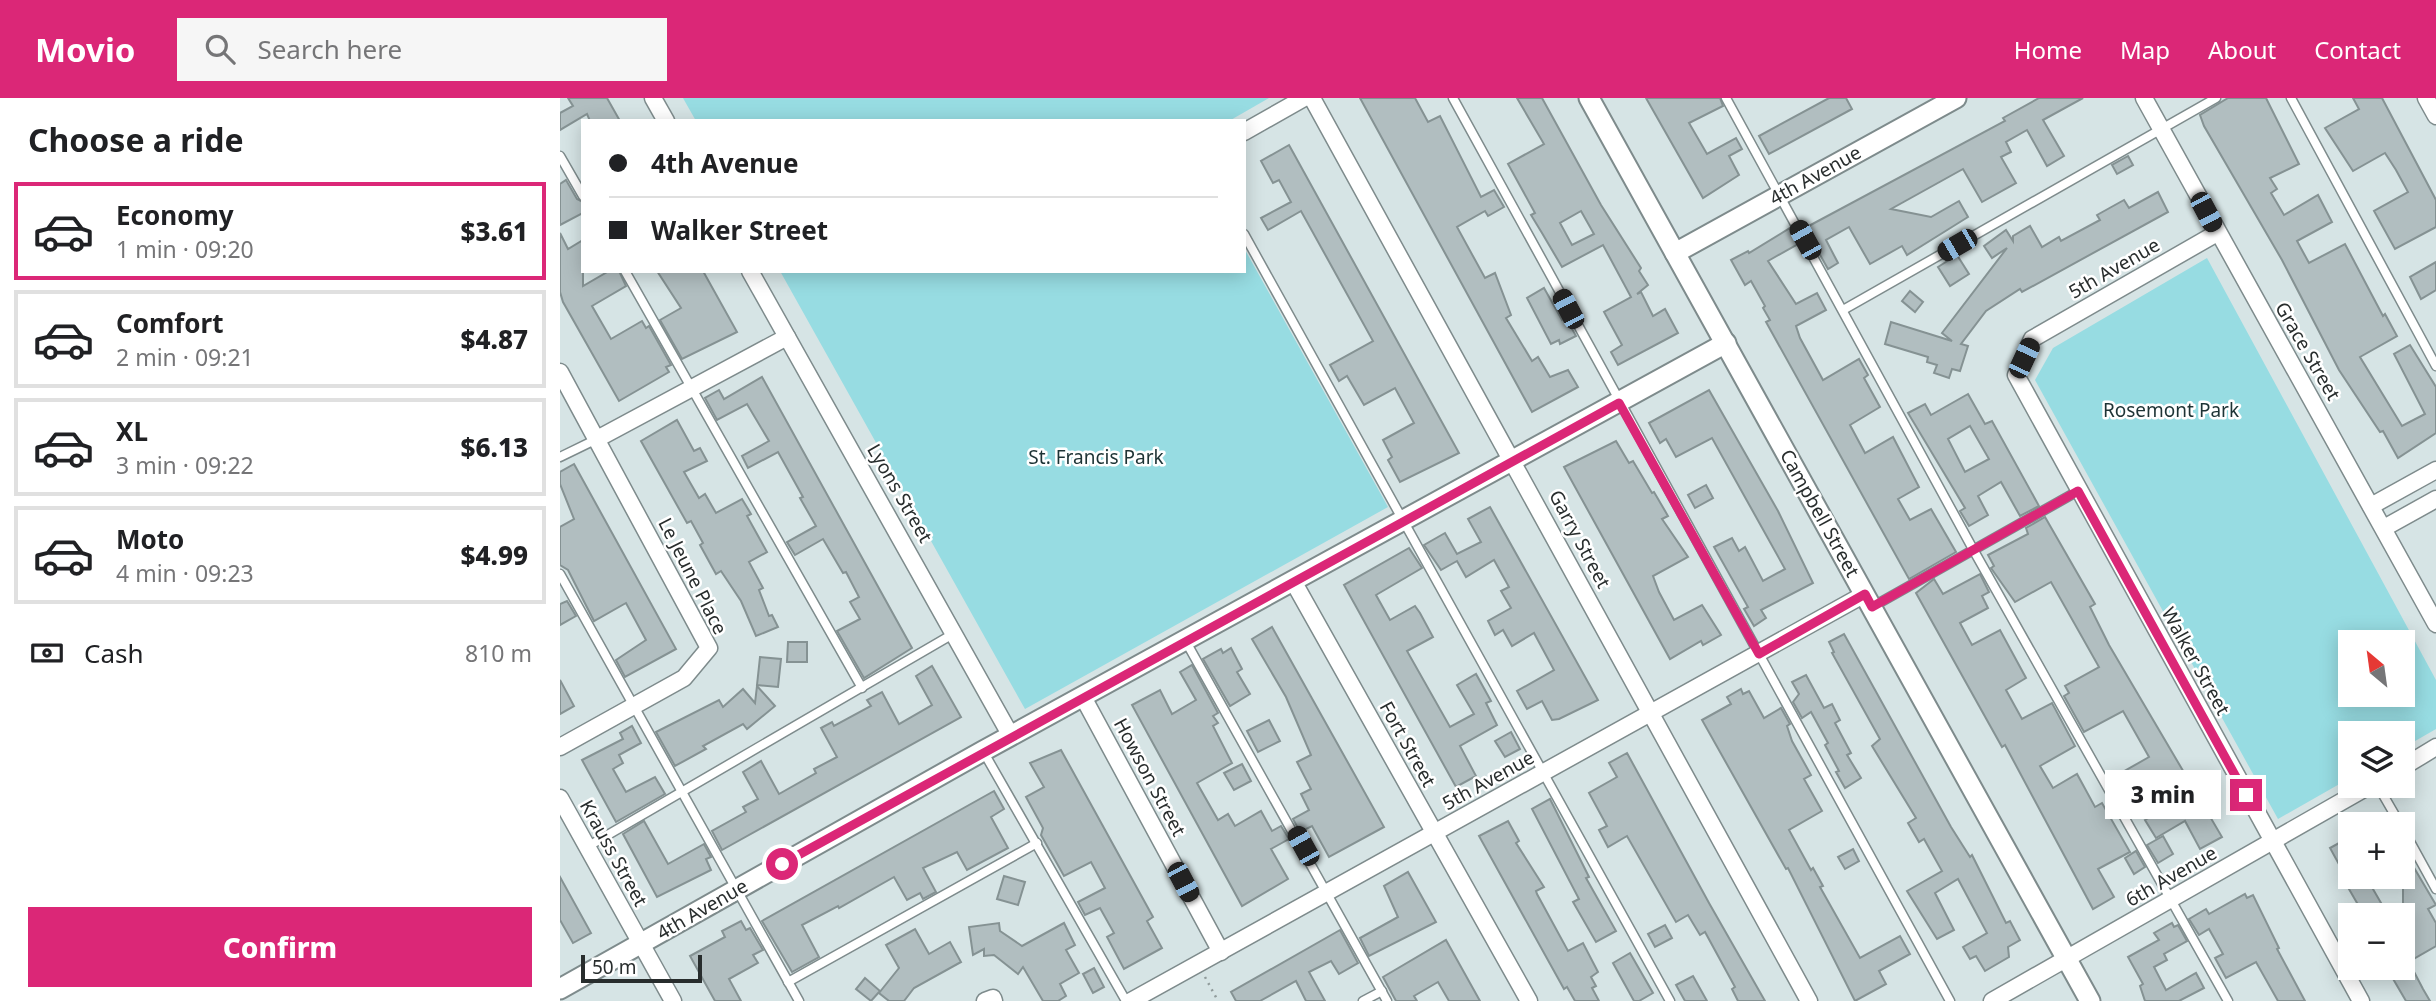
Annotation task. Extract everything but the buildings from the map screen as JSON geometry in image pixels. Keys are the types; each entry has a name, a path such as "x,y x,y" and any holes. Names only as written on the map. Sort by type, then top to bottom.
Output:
{"street":[{"path":"653,98 665,119"},
{"path":"1246,131 1304,98"},
{"name":"Garry Street","path":"1312,98 1810,1001"},
{"name":"Campbell Street","path":"1589,98 2090,1001"},
{"name":"4th Avenue","path":"1675,253 1956,98"},
{"name":"Grace Street","path":"2144,98 2436,624"},
{"path":"2426,98 2436,116"},
{"name":"5th Avenue","path":"2032,340 2217,233"},
{"name":"Lyons Street","path":"751,273 1011,736"},
{"path":"597,439 787,337"},
{"name":"Walker Street","path":"2032,340 2016,376 2361,1001"},
{"name":"4th Avenue","path":"560,989 983,751 1726,343"},
{"name":"Le Jeune Place","path":"560,372 709,648 684,678 560,747"},
{"path":"2371,506 2436,470"},
{"path":"2384,528 2436,499"},
{"name":"Fort Street","path":"1293,581 1529,1001"},
{"name":"5th Avenue","path":"1129,1001 1759,654 1868,601"},
{"name":"Howson Street","path":"1083,696 1221,952"},
{"path":"2415,759 2436,747"},
{"name":"Krauss Street","path":"560,798 673,1001"},
{"name":"6th Avenue","path":"1992,1001 2348,798"},
{"path":"985,1001 993,998 994,1001"}],"lane":[{"path":"1453,98 1950,1001"},
{"path":"1726,98 1974,551 2228,1001"},
{"path":"1843,310 2216,98"},
{"path":"2291,98 2436,366"},
{"path":"560,156 581,193"},
{"path":"1246,238 1670,1001"},
{"path":"626,273 862,688"},
{"path":"560,457 597,439"},
{"path":"1868,601 1974,551 2078,491"},
{"path":"560,574 799,1001"},
{"path":"587,847 955,633"},
{"path":"1185,640 1329,892 1387,1001"},
{"path":"983,751 1129,1001"},
{"path":"788,982 1037,843"},
{"path":"2415,851 2436,889"},
{"path":"1363,1001 1382,991"}],"path":[{"path":"1198,965 1218,1001"}],"green space":[{"path":"683,98 1269,98 1232,119 695,119"},
{"name":"St. Francis Park","path":"1246,252 1388,507 1025,709 781,273 1246,273"},
{"name":"Rosemont Park","path":"2207,258 2409,630 2338,630 2338,707 2415,707 2415,641 2436,680 2436,729 2415,741 2415,721 2338,721 2338,785 2278,819 2035,380 2053,348"}],"route":[{"path":"782,864 1619,403 1759,654 1865,594 1872,607 2078,491 2246,795"}]}
